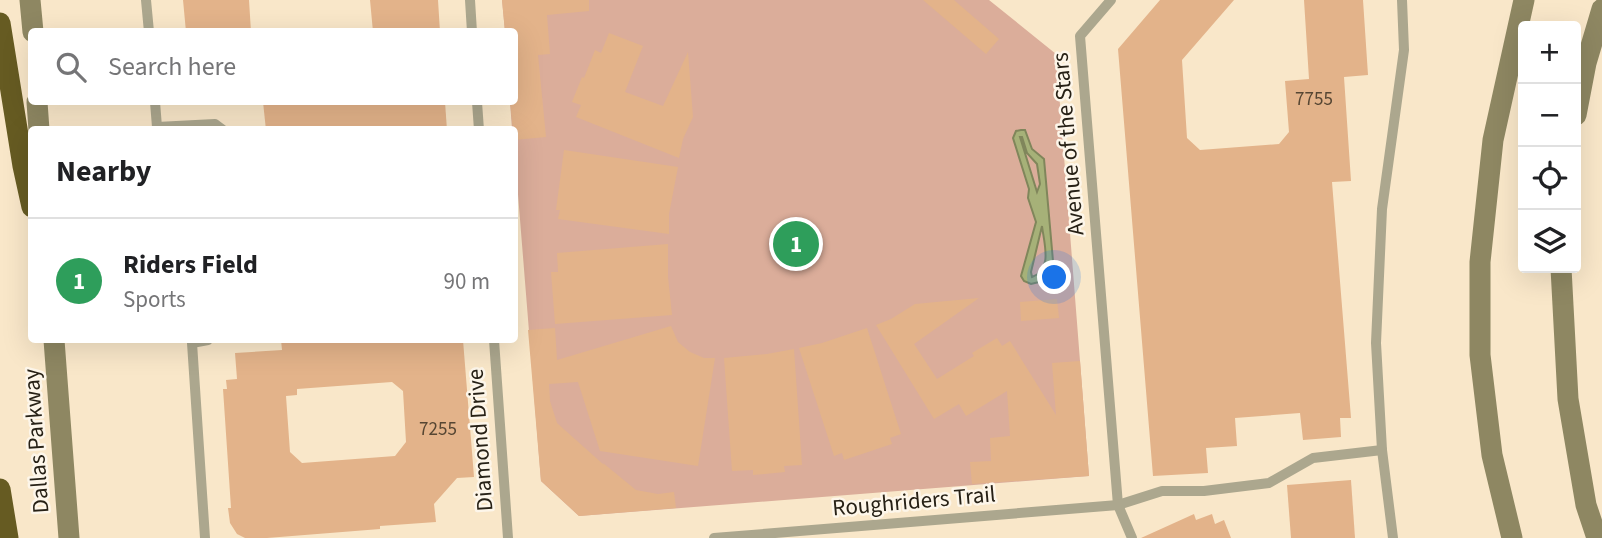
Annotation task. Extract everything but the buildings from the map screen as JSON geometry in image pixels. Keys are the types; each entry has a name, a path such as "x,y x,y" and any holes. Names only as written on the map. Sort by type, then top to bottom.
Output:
{"highway":[{"path":"0,23 28,187"},
{"path":"0,489 8,538"}],"main road":[{"path":"30,0 33,28"},
{"path":"1512,538 1492,455 1482,368 1480,262 1493,140 1524,0"},
{"path":"1581,91 1602,9"},
{"path":"37,105 39,126"},
{"path":"1561,273 1568,399 1586,505 1597,538"},
{"name":"Dallas Parkway","path":"54,343 69,538"}],"lane":[{"path":"146,0 149,28"},
{"path":"470,0 472,28"},
{"name":"Avenue of the Stars","path":"1111,0 1080,36 1118,505 1132,538"},
{"path":"1393,538 1382,450 1376,343 1387,169 1404,50 1402,0"},
{"path":"155,105 155,126"},
{"path":"477,105 479,126"},
{"path":"185,126 218,126"},
{"path":"192,343 205,538"},
{"name":"Diamond Drive","path":"494,343 508,538"},
{"name":"Roughriders Trail","path":"714,538 1118,505 1162,491 1204,491 1269,483 1313,458 1382,450"}],"shaded area":[{"path":"502,0 989,0 1056,54 1089,476 579,516 541,481 518,194 518,126 512,126 510,105 518,105 518,28 505,28"},
{"path":"1025,130 1032,149 1044,159 1053,261 1045,278 1031,284 1021,276 1036,222 1013,138 1016,131","holes":["1020,137 1027,153 1037,164 1040,184 1037,192","1042,226 1045,262 1039,273 1032,277"]}],"place":[{"name":"Riders Field","path":"796,244"}]}
